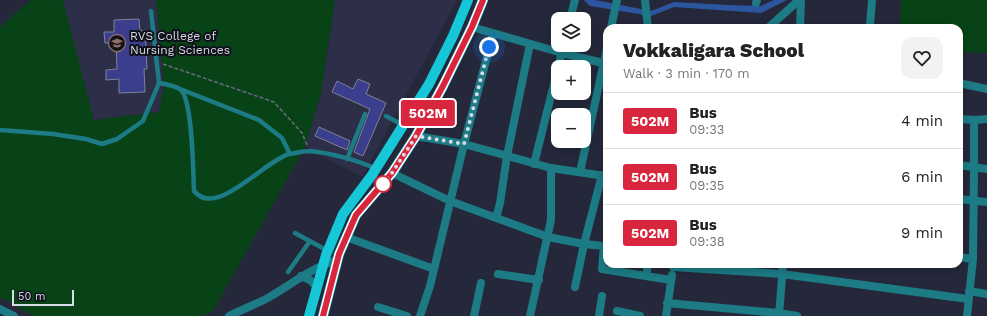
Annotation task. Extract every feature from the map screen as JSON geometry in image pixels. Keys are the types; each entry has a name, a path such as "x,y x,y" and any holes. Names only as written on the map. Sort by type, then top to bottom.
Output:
{"main road":[{"path":"309,316 328,251 343,214 376,169 429,84 454,36 468,0"},
{"path":"323,316 337,260 356,215 392,173 416,136 443,86 472,27 483,0"}],"street":[{"path":"572,12 575,0"},
{"path":"612,24 617,0"},
{"path":"645,0 648,24"},
{"path":"773,24 800,0"},
{"path":"800,0 800,24"},
{"path":"870,24 872,0"},
{"path":"472,27 530,44 551,47"},
{"path":"420,316 430,286 464,144 493,34"},
{"path":"496,218 500,203 506,156 530,44"},
{"path":"571,52 603,63"},
{"path":"580,172 603,73"},
{"path":"963,84 987,88"},
{"path":"534,164 551,96"},
{"path":"963,119 987,119"},
{"path":"967,316 973,258 974,120"},
{"path":"416,136 464,144 551,168 603,175"},
{"path":"963,166 987,169"},
{"path":"530,316 551,220 551,168"},
{"path":"392,173 450,201 548,237 603,246"},
{"path":"575,287 584,244 603,178"},
{"path":"963,199 987,202"},
{"path":"346,237 434,268"},
{"path":"963,257 973,258"},
{"path":"603,258 602,269 671,280"},
{"path":"229,316 266,298 301,276 324,264 337,260"},
{"path":"647,268 647,275"},
{"path":"666,316 673,268"},
{"path":"700,268 782,274 968,295 987,294"},
{"path":"779,314 783,268"},
{"path":"498,274 539,280"},
{"path":"301,276 310,280 317,287"},
{"path":"474,316 481,282"},
{"path":"599,316 602,296"},
{"path":"668,302 797,316"},
{"path":"378,307 407,316"},
{"path":"0,309 14,316"},
{"path":"617,311 640,316"}],"lane":[{"path":"0,130 53,134 86,139 102,144 117,139 143,121 159,83 151,11"},
{"path":"159,83 180,89 259,120 282,138 290,154"},
{"path":"180,89 185,95 188,105 192,139 194,191 197,195 204,198 213,199 226,195 276,160 290,154 309,151 368,165 376,169"},
{"path":"347,160 365,114"},
{"path":"386,116 403,125"},
{"path":"295,233 328,251"},
{"path":"288,272 310,241"}],"path":[{"path":"157,62 274,102 302,133 309,151"}],"shaded area":[{"name":"RVS College of Nursing Sciences","path":"63,0 156,0 164,86 159,112 93,120"},
{"path":"335,0 457,0 362,177 305,147 321,93"}],"green space":[{"path":"31,0 63,0 94,120 159,112 164,86 156,0 335,0 321,93 305,147 213,311 202,316 33,316 0,298 0,27"},
{"path":"901,0 987,0 987,53 963,52 963,24 900,24"}],"water":[{"path":"584,0 595,0 651,11 674,2 761,6 774,0 787,0 761,13 674,7 651,16 590,6"}],"building":[{"path":"139,19 140,31 145,30 147,69 144,69 145,92 119,93 119,79 106,80 106,70 117,69 116,43 105,43 104,32 114,32 114,20"},
{"path":"358,79 370,84 366,94 386,103 363,156 354,152 370,109 332,92 337,81 353,89"},
{"path":"319,127 350,141 347,150 315,136"}],"bus line":[{"name":"502M","path":"323,316 339,254 356,215 392,173 416,136 443,86 472,27 483,0"}],"place":[{"name":"RVS College of Nursing Sciences","path":"117,43"}],"route":[{"path":"383,184 416,136 464,144 489,47"}]}
